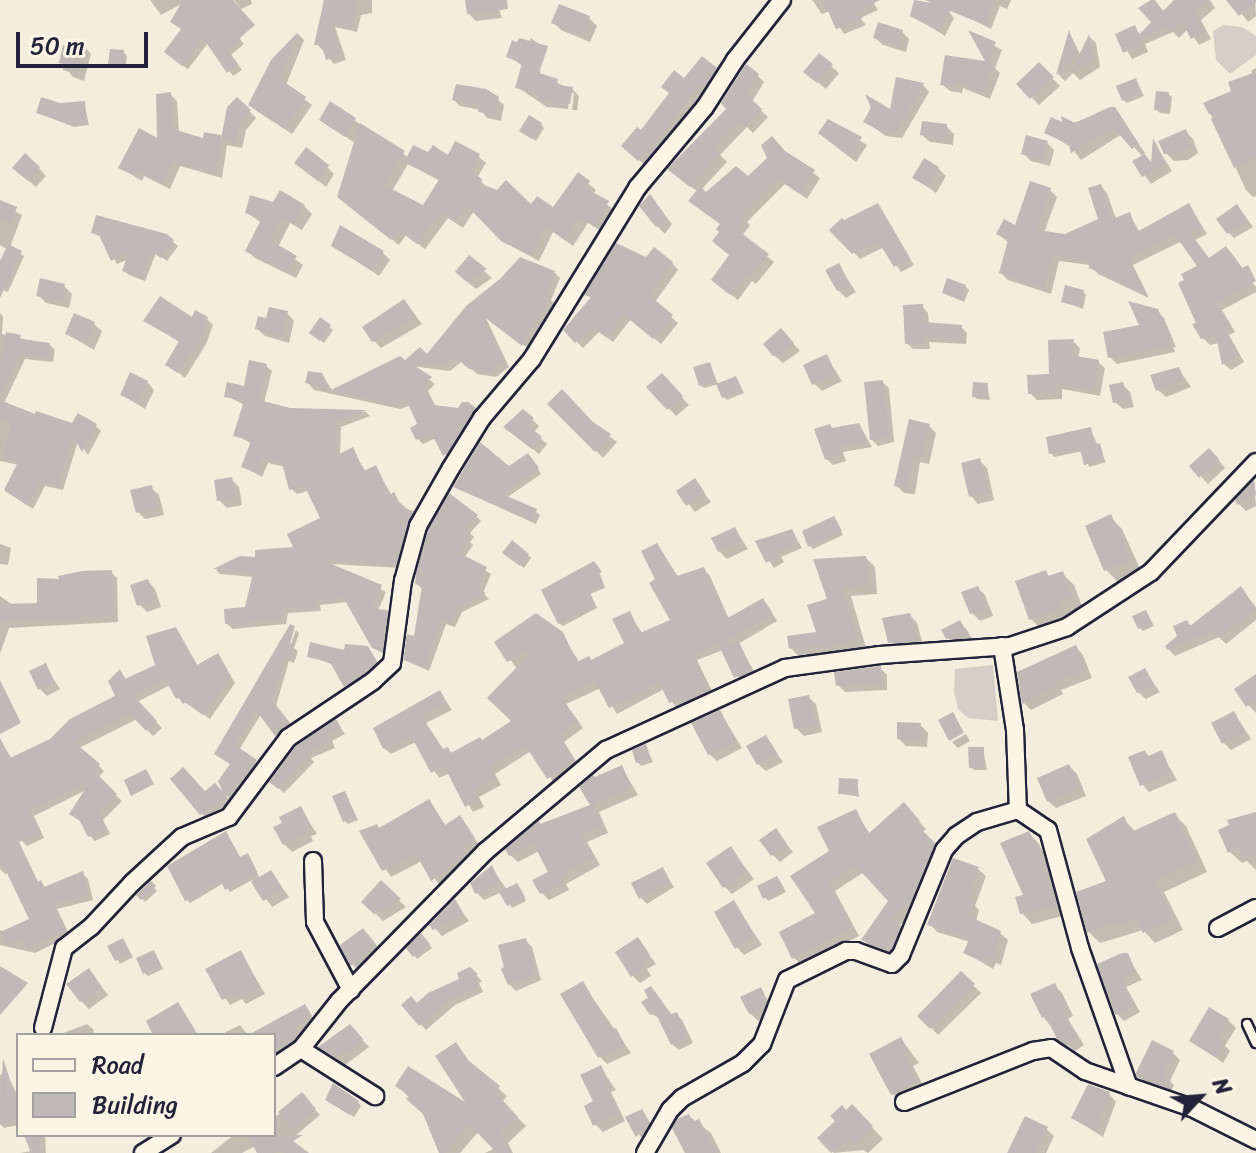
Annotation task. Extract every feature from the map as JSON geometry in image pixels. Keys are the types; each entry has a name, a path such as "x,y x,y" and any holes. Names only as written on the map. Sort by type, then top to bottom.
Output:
{"street":[{"path":"43,1028 64,948 91,927 132,883 182,837 229,817 288,738 373,681 392,663 403,581 418,526 451,468 482,418 532,359 637,188 705,107 735,60 782,0"},
{"path":"276,1066 301,1049 351,990 486,851 570,777 627,738 769,674 797,665 1002,646 1067,627 1151,572 1256,462"},
{"path":"1002,646 1015,730 1018,810"},
{"path":"1018,810 1048,830 1080,948 1129,1087"},
{"path":"645,1153 670,1110 682,1098 743,1063 762,1044 787,980 839,953 856,951 887,965 896,961 944,850 956,836 977,822 1018,810"},
{"path":"313,861 315,922 351,990"},
{"path":"1218,928 1256,908"},
{"path":"904,1102 1048,1048 1085,1071 1192,1108 1256,1140"},
{"path":"301,1049 375,1096"},
{"path":"143,1153 169,1137"}],"lane":[{"path":"1247,1024 1256,1043"}],"shaded area":[{"path":"1223,25 1242,27 1256,36 1256,55 1230,74 1216,60 1213,31"},
{"path":"993,665 998,721 968,718 958,709 954,692 955,669"}],"building":[{"path":"183,0 233,0 255,25 227,49 238,64 227,73 203,38 182,66 164,52 181,29 170,22"},
{"path":"324,0 358,0 351,28 331,23 341,55 326,60 322,45 314,45"},
{"path":"465,0 507,0 508,9 467,14"},
{"path":"823,0 880,0 851,14 863,18 836,29"},
{"path":"914,0 932,3 925,0 995,0 985,25 950,11 938,31 910,16"},
{"path":"1155,0 1163,11 1174,0 1210,0 1195,13 1205,32 1191,39 1182,22 1171,33 1167,26 1140,38 1143,45 1123,53 1115,34 1135,25 1139,35 1151,22 1138,8"},
{"path":"1226,0 1256,0 1256,3 1239,16"},
{"path":"559,4 590,16 583,36 551,23"},
{"path":"878,22 903,30 898,46 873,38"},
{"path":"968,30 996,42 988,62 994,64 982,93 956,82 955,87 940,85 945,55 985,61"},
{"path":"1069,30 1077,55 1056,75"},
{"path":"298,32 280,79 306,97 285,129 248,105 271,60"},
{"path":"1089,34 1094,59 1071,73"},
{"path":"519,38 548,46 539,73 558,79 557,85 573,87 570,104 537,100 540,95 515,88 522,63 506,57 512,40 517,42"},
{"path":"69,40 85,45 77,74 63,70 64,64 59,63 63,45 68,46"},
{"path":"110,49 124,50 123,65 108,64"},
{"path":"819,53 833,64 817,83 803,72"},
{"path":"702,56 717,68 704,88 700,84 675,116 650,155 646,152 638,161 621,146 637,127 641,130 669,93 661,87 674,70 684,78"},
{"path":"1039,62 1054,77 1030,99 1016,84"},
{"path":"746,64 759,74 746,94 762,109 745,127 738,121 714,147 721,153 690,187 667,169 726,109 721,103"},
{"path":"1256,72 1256,156 1234,168 1211,119 1219,115 1209,114 1203,103 1231,91 1228,82"},
{"path":"896,77 924,83 896,133 878,130 863,122 871,108 865,94 890,109"},
{"path":"1136,78 1142,93 1122,101 1116,86"},
{"path":"456,84 486,89 499,97 495,115 478,112 480,105 452,100"},
{"path":"1156,91 1169,92 1168,111 1154,110"},
{"path":"171,92 173,129 203,138 204,132 221,135 215,173 173,161 163,183 137,171 135,176 118,168 139,128 157,138 156,94"},
{"path":"41,97 60,103 85,101 87,123 69,124 36,113"},
{"path":"237,97 251,110 240,123 236,143 221,139 227,107"},
{"path":"330,101 356,118 345,137 319,120"},
{"path":"1115,107 1139,144 1132,149 1113,127 1071,153 1068,140 1066,143 1044,133 1051,117 1062,122 1061,116 1075,123"},
{"path":"529,115 542,123 532,139 519,131"},
{"path":"828,119 862,137 850,157 818,133"},
{"path":"922,121 947,124 946,139 920,135"},
{"path":"360,123 405,151 384,185 423,205 440,178 404,163 413,145 428,152 433,145 448,155 455,141 480,154 471,171 482,179 477,202 487,186 497,190 506,180 531,204 537,196 553,207 578,172 590,181 585,188 609,201 595,226 580,217 566,240 545,227 532,255 502,242 466,205 455,222 440,212 417,244 398,230 391,240 337,197"},
{"path":"1186,129 1191,145 1180,153 1164,154 1158,141"},
{"path":"1026,135 1048,141 1042,160 1021,154"},
{"path":"772,136 785,151 815,170 800,194 778,179 741,214 745,217 736,229 769,254 748,279 744,276 730,295 711,280 729,255 712,241 719,232 716,229 720,224 688,201 700,186 706,192 736,166 748,176 767,158 761,145"},
{"path":"1153,138 1166,163 1142,177 1132,161 1145,154 1151,163"},
{"path":"306,147 329,165 319,182 294,163"},
{"path":"25,153 40,167 28,181 12,168"},
{"path":"924,158 939,167 928,187 912,178"},
{"path":"1030,181 1051,188 1037,230 1065,234 1098,219 1088,188 1101,184 1112,219 1130,212 1137,232 1189,203 1202,227 1190,233 1209,258 1226,246 1242,268 1248,265 1256,281 1217,303 1230,325 1224,328 1239,355 1222,365 1216,336 1201,339 1192,324 1196,323 1178,283 1184,280 1181,274 1197,266 1175,235 1128,258 1146,294 1089,268 1088,260 1052,255 1044,289 999,273 1008,240 996,234 1004,219 1015,225"},
{"path":"280,190 305,205 294,224 282,217 270,240 297,256 287,272 245,251 262,218 245,213 250,195 273,202"},
{"path":"650,194 665,215 665,220 656,227 639,206"},
{"path":"0,200 17,207 11,223 0,219"},
{"path":"878,203 910,258 894,267 878,241 852,254 829,230 842,218 844,220"},
{"path":"1237,204 1248,221 1227,234 1216,219"},
{"path":"96,215 167,234 174,240 161,258 151,251 141,278 122,271 129,252 111,261 99,235 91,233"},
{"path":"340,225 384,251 371,270 331,246"},
{"path":"616,243 646,257 654,247 673,262 649,295 673,315 653,339 623,314 606,337 592,327 575,343 563,330 591,297 584,295"},
{"path":"8,244 22,251 0,298 0,261"},
{"path":"469,255 487,269 467,282 455,272"},
{"path":"520,257 555,271 547,294 551,296 522,346 483,316 505,361 492,368 491,372 469,369 455,357 444,366 409,362 432,377 424,384 434,405 458,408 462,402 468,402 476,408 443,456 431,432 416,440 410,428 417,424 406,399 394,405 331,390 400,356 405,360 420,347 427,354 466,306 500,279"},
{"path":"839,263 850,284 837,291 825,270"},
{"path":"40,278 65,284 61,301 36,296"},
{"path":"947,278 966,285 961,300 942,293"},
{"path":"1065,285 1084,290 1080,307 1061,302"},
{"path":"160,296 192,317 195,310 208,317 201,337 178,373 165,365 179,341 143,321"},
{"path":"404,299 416,316 372,342 362,327"},
{"path":"1128,301 1158,309 1171,339 1168,341 1170,346 1108,358 1103,332 1139,325"},
{"path":"923,304 923,322 962,325 961,339 924,337 924,343 905,344 903,305"},
{"path":"269,307 288,311 282,336 255,329 258,316 266,318"},
{"path":"74,313 95,322 86,343 65,334"},
{"path":"320,317 331,325 320,341 309,333"},
{"path":"781,328 794,343 778,356 773,356 763,344"},
{"path":"6,332 21,335 20,339 50,343 48,358 20,355 0,395 0,363"},
{"path":"1074,339 1071,355 1099,360 1093,390 1056,383 1056,393 1028,394 1027,375 1049,374 1048,340"},
{"path":"827,354 836,374 812,385 803,365"},
{"path":"249,360 267,364 259,400 290,408 367,410 336,422 335,456 353,447 364,471 376,465 390,495 394,492 402,508 414,511 396,564 322,560 382,585 372,609 388,610 382,652 372,648 343,597 316,600 316,606 283,608 281,619 225,624 224,609 245,607 253,573 213,569 240,556 255,557 255,550 293,547 287,534 320,518 304,485 289,490 282,463 262,459 256,473 241,467 251,441 233,436 244,401 224,397 227,382 244,386"},
{"path":"710,362 716,381 699,386 693,367"},
{"path":"1179,367 1184,379 1156,391 1150,375"},
{"path":"308,371 322,373 331,390 305,383"},
{"path":"130,372 148,381 138,403 120,395"},
{"path":"662,373 683,396 667,410 646,387"},
{"path":"736,376 742,389 722,398 716,384"},
{"path":"883,380 889,437 870,440 864,382"},
{"path":"973,382 988,383 987,398 972,397"},
{"path":"1123,382 1128,399 1113,403 1109,385"},
{"path":"562,389 593,422 611,434 595,452 547,404"},
{"path":"0,400 35,414 36,411 72,423 78,413 97,424 82,452 73,436 58,486 40,482 27,505 4,490 18,462 3,459 11,423 0,418"},
{"path":"523,409 534,418 528,425 542,437 532,449 503,427"},
{"path":"909,419 930,424 921,458 913,456 908,488 894,486"},
{"path":"859,423 868,441 838,447 841,455 825,460 814,429 830,424 832,428"},
{"path":"1091,427 1095,445 1100,443 1104,459 1084,465 1080,449 1049,454 1046,437"},
{"path":"480,442 509,466 528,453 539,468 502,494 537,509 531,521 453,487"},
{"path":"1209,448 1219,459 1199,478 1189,466"},
{"path":"980,458 988,492 969,497 961,463"},
{"path":"232,477 235,498 217,501 214,480"},
{"path":"695,478 705,493 686,506 676,491"},
{"path":"1254,480 1256,495 1237,505 1235,500"},
{"path":"152,485 157,508 136,513 130,490"},
{"path":"449,493 478,515 466,527 470,531 466,536 470,538 459,553 487,567 478,588 486,593 458,607 450,623 441,620 424,668 403,660 407,634 414,636 422,586 415,584 416,573 428,530"},
{"path":"1111,514 1131,559 1104,571 1085,526"},
{"path":"834,516 842,531 808,547 802,531"},
{"path":"735,527 742,541 718,552 711,538"},
{"path":"792,529 798,542 777,551 779,556 766,563 755,541"},
{"path":"512,540 529,554 520,566 502,553"},
{"path":"657,543 677,576 704,567 726,619 763,598 772,614 719,645 739,642 752,669 734,678 718,644 692,654 710,690 681,703 679,699 669,703 659,682 609,708 595,681 561,697 578,721 559,734 575,760 547,779 525,745 490,767 496,778 474,790 479,800 465,807 444,766 431,773 411,736 383,749 373,728 440,690 447,703 421,716 443,749 448,747 451,753 480,737 482,740 511,721 487,698 537,646 507,662 494,642 536,613 563,632 577,662 589,656 591,660 624,643 612,619 630,611 640,633 670,620 649,583 655,579 641,551"},
{"path":"866,556 869,585 842,587 857,638 821,649 820,645 789,649 787,636 816,632 807,605 827,599 813,559"},
{"path":"594,561 602,572 598,574 603,584 589,590 595,604 558,624 541,590"},
{"path":"112,570 113,616 0,622 0,604 37,603 37,578 59,579 58,576 82,571"},
{"path":"1046,570 1048,576 1063,571 1072,597 1057,602 1060,609 1029,620 1015,581"},
{"path":"148,579 155,600 137,606 130,585"},
{"path":"978,586 987,608 970,614 961,592"},
{"path":"1241,586 1256,609 1218,638 1212,631 1167,650 1165,646 1177,636 1173,626 1187,620 1190,626"},
{"path":"1146,610 1152,623 1138,629 1132,616"},
{"path":"910,613 918,641 888,643 882,618"},
{"path":"960,620 968,635 946,639 941,630"},
{"path":"290,624 295,626 290,643 294,645 289,659 285,658 272,700 290,723 275,736 256,710 235,745 257,760 226,797 200,815 170,779 183,767 205,791 215,783 223,792 218,781 230,764 214,754"},
{"path":"176,627 197,665 218,653 231,676 203,715 176,699 165,679 133,695 157,721 146,731 130,714 74,742 100,764 94,771 117,794 98,813 106,828 88,837 80,821 69,814 91,780 29,810 40,832 19,842 38,882 41,880 44,887 83,871 89,895 53,903 66,930 28,948 23,938 6,945 0,932 29,919 4,867 0,868 0,738 10,758 50,739 70,719 115,696 108,681 120,669 125,679 155,665 146,636"},
{"path":"310,642 344,650 345,644 368,646 377,662 344,687 330,662 307,657"},
{"path":"1076,645 1086,670 1055,682 1057,686 1022,704 1017,672"},
{"path":"46,663 54,681 38,690 29,671"},
{"path":"881,666 882,684 836,686 834,672"},
{"path":"1145,668 1154,684 1137,693 1128,677"},
{"path":"1256,674 1256,700 1246,707 1234,689"},
{"path":"0,680 21,723 0,734"},
{"path":"809,695 816,725 794,729 788,699"},
{"path":"720,710 736,740 708,755 691,723"},
{"path":"1234,711 1245,731 1222,744 1211,723"},
{"path":"953,712 964,733 949,741 938,720"},
{"path":"336,719 341,728 327,735 331,742 307,752 309,755 278,789 269,782 296,746"},
{"path":"897,722 921,723 920,740 897,739"},
{"path":"766,735 777,753 757,765 746,746"},
{"path":"646,744 651,759 636,763 632,750"},
{"path":"968,747 984,747 984,768 969,768"},
{"path":"1145,750 1148,756 1162,750 1171,772 1140,786 1128,757"},
{"path":"1069,764 1080,788 1047,802 1037,778"},
{"path":"622,765 632,788 593,805 602,825 581,834 594,857 560,876 563,883 540,894 532,880 548,872 533,843 509,856 505,849 539,821 540,824 590,805 579,787 593,775 595,777"},
{"path":"146,769 154,784 131,796 124,780"},
{"path":"839,778 858,779 857,795 838,794"},
{"path":"345,791 356,817 343,822 332,796"},
{"path":"429,799 445,825 460,815 475,838 461,846 467,855 431,881 416,854 382,871 359,831 377,824 379,828"},
{"path":"904,802 920,821 916,824 935,843 912,900 891,919 901,926 892,949 889,951 861,940 888,901 855,865 829,883 852,928 792,959 779,932 815,913 790,876 829,851 817,827 856,809 868,834"},
{"path":"301,806 311,826 306,829 308,833 283,845 273,827 282,823 279,817"},
{"path":"1175,812 1197,861 1154,880 1173,918 1143,933 1135,918 1116,927 1114,922 1087,933 1076,892 1106,881 1086,839 1124,816 1131,832"},
{"path":"1256,812 1256,855 1244,860 1238,848 1228,853 1218,830 1229,825 1227,820"},
{"path":"776,828 787,844 771,856 759,840"},
{"path":"226,831 240,857 248,853 257,872 225,890 221,881 185,901 167,866"},
{"path":"1029,831 1045,862 1057,905 1020,914 1015,897 1023,895 1000,843"},
{"path":"731,846 747,871 723,888 706,863"},
{"path":"953,858 979,867 967,899 973,901 968,916 1001,931 993,959 988,957 985,963 963,953 970,938 927,925"},
{"path":"492,865 500,882 475,894 470,883"},
{"path":"663,867 670,881 639,899 631,883"},
{"path":"271,870 283,889 263,901 251,882"},
{"path":"777,876 784,888 763,899 757,886"},
{"path":"381,880 401,899 374,914 361,902"},
{"path":"151,881 156,886 141,900 136,895"},
{"path":"517,883 525,897 507,906 499,892"},
{"path":"455,899 463,913 433,930 429,925"},
{"path":"734,900 755,936 735,949 714,912"},
{"path":"363,928 377,946 350,966 340,945"},
{"path":"421,933 430,944 413,957 406,948"},
{"path":"638,937 650,955 641,961 645,968 631,977 615,952"},
{"path":"123,938 131,954 115,961 107,946"},
{"path":"526,938 536,973 508,985 501,969 504,967 498,945"},
{"path":"154,950 161,965 143,974 136,958"},
{"path":"241,950 260,988 238,998 236,993 222,1000 205,969"},
{"path":"1128,953 1136,972 1121,979 1135,1005 1115,1015 1097,964"},
{"path":"0,966 28,983 0,1015"},
{"path":"470,967 478,974 475,977 479,987 449,1000 419,1026 401,1005 411,996 417,1003 428,993 459,979 457,973"},
{"path":"89,968 102,987 80,1002 66,984"},
{"path":"961,971 975,984 930,1029 917,1016"},
{"path":"583,981 611,1030 616,1028 625,1045 598,1058 560,994"},
{"path":"1055,983 1067,1009 1062,1012 1078,1037 1066,1045 1057,1039 1046,1016 1042,1018 1030,994"},
{"path":"651,986 671,1014 677,1012 688,1037 671,1045 655,1012 650,1015 641,1002 648,998 644,990"},
{"path":"761,987 767,1000 765,1006 749,1014 740,997"},
{"path":"178,1002 197,1033 152,1033 146,1021"},
{"path":"305,1004 312,1016 294,1027 298,1035 294,1040 276,1050 276,1033 252,1033"},
{"path":"1209,1007 1229,1019 1218,1038 1224,1042 1215,1057 1189,1041"},
{"path":"350,1024 363,1039 347,1054 344,1051 336,1058 318,1047"},
{"path":"901,1037 908,1051 903,1054 917,1081 891,1095 869,1054"},
{"path":"1152,1040 1174,1051 1163,1074 1168,1076 1163,1086 1137,1077 1136,1073"},
{"path":"456,1042 468,1060 500,1086 495,1092 518,1117 500,1134 511,1153 497,1153 469,1124 445,1153 439,1153 423,1114 405,1098 412,1097 395,1086 408,1066 465,1102 435,1056"},
{"path":"3,1058 16,1099 16,1119 0,1124"},
{"path":"601,1065 609,1082 605,1084 619,1113 593,1126 584,1106 593,1101 580,1075"},
{"path":"333,1083 359,1101 350,1115 325,1100"},
{"path":"1088,1084 1110,1092 1095,1131 1071,1118"},
{"path":"302,1092 316,1109 292,1129 278,1112"},
{"path":"852,1104 873,1126 854,1144 850,1139 831,1153 817,1138 835,1121 830,1116 842,1105 846,1110"},
{"path":"642,1109 650,1123 636,1137 625,1117"},
{"path":"689,1114 693,1122 699,1119 717,1153 685,1153 672,1128 677,1119"},
{"path":"1025,1116 1048,1127 1035,1153 1007,1153"},
{"path":"303,1135 293,1141 309,1153 286,1153 280,1149 273,1153 257,1153 248,1137"},
{"path":"25,1137 40,1137 42,1153 31,1153"}]}
